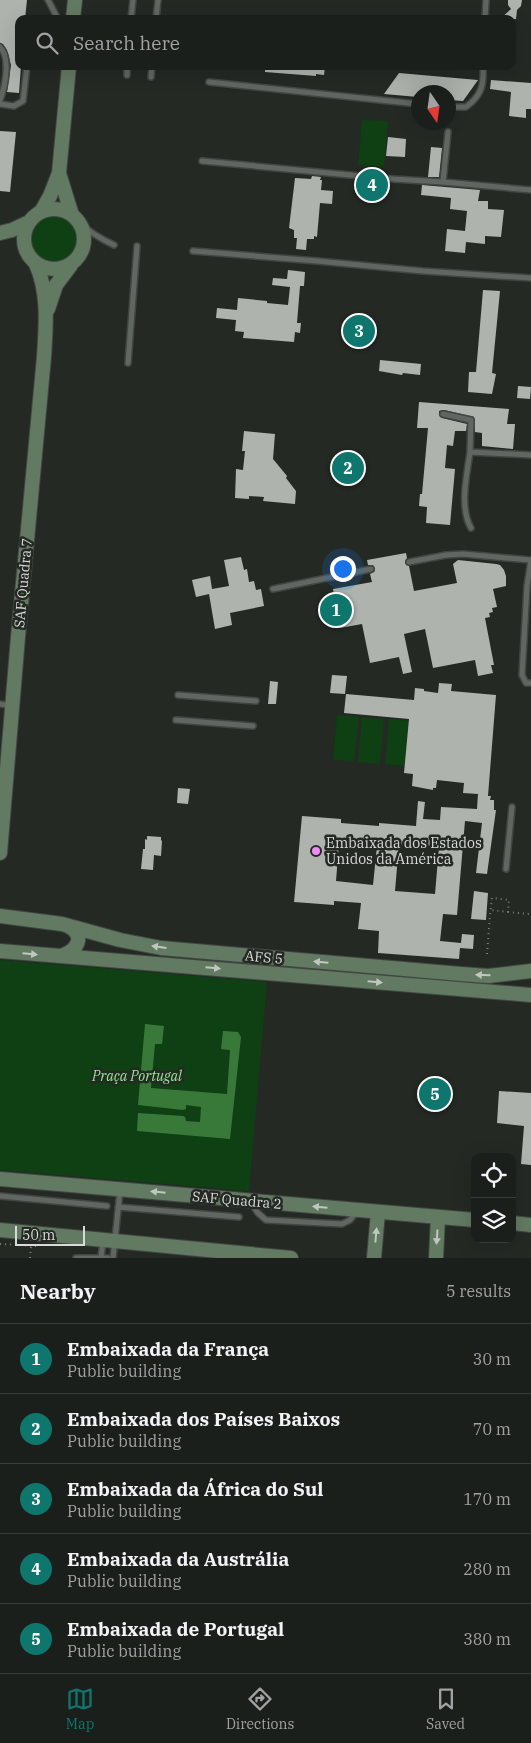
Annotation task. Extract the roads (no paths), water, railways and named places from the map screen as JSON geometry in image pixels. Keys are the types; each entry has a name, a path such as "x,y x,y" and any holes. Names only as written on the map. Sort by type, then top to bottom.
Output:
{"street":[{"path":"73,15 75,0"},
{"path":"0,233 12,230 28,222 41,212 50,196 59,173 69,70"},
{"path":"28,222 23,240 29,258 36,264 54,270 72,264 79,256 85,239 83,230 76,219 59,173"},
{"path":"41,212 56,209 65,211 76,219"},
{"path":"0,239 25,249"},
{"name":"SAF Quadra 7","path":"0,853 6,705 44,357 46,312 43,279 36,264"},
{"name":"SAF Quadra 7","path":"46,312 56,285 72,264"},
{"name":"AFS 5","path":"0,916 62,924 120,940 161,948 488,976 531,971"},
{"path":"60,956 72,951 78,940 73,928 62,924"},
{"name":"AFS 5","path":"0,951 531,995"},
{"name":"SAF Quadra 2","path":"0,1179 471,1220"},
{"path":"374,1258 378,1212"},
{"path":"436,1258 438,1217"},
{"path":"516,1223 531,1225"},
{"path":"0,1230 109,1240 177,1252 291,1258"}],"lane":[{"path":"48,0 56,15"},
{"path":"131,15 133,0"},
{"path":"156,15 158,0"},
{"path":"485,15 486,0"},
{"path":"0,47 5,55 5,80 0,102 14,106 23,101 27,70"},
{"path":"126,75 127,70"},
{"path":"151,77 152,70"},
{"path":"456,107 466,108 481,92 484,80 483,70"},
{"path":"209,82 411,103"},
{"path":"444,182 448,132"},
{"path":"202,161 531,190"},
{"path":"76,219 88,231 114,245"},
{"path":"128,363 137,246"},
{"path":"193,251 317,260 423,271 531,278"},
{"path":"443,414 471,420 470,452 464,505 466,520 471,528"},
{"path":"470,452 531,456"},
{"path":"409,562 446,555 463,554 531,560 527,586 522,675 526,683 531,683"},
{"path":"273,589 371,569"},
{"path":"178,695 256,701"},
{"path":"176,720 253,726"},
{"path":"506,869 512,807"},
{"path":"98,1258 109,1240 118,1207 120,1189"},
{"path":"0,1196 107,1206"},
{"path":"118,1207 239,1217"},
{"path":"109,1240 113,1258"},
{"path":"76,1258 108,1258"}],"place":[{"name":"Embaixada da Austrália","path":"372,185"},
{"name":"Embaixada da África do Sul","path":"359,331"},
{"name":"Embaixada dos Países Baixos","path":"348,468"},
{"name":"Embaixada da França","path":"336,610"},
{"name":"Embaixada dos Estados Unidos da América","path":"316,851"},
{"name":"Embaixada de Portugal","path":"435,1094"}],"park label":[{"name":"Praça Portugal","path":"137,1076"}]}
